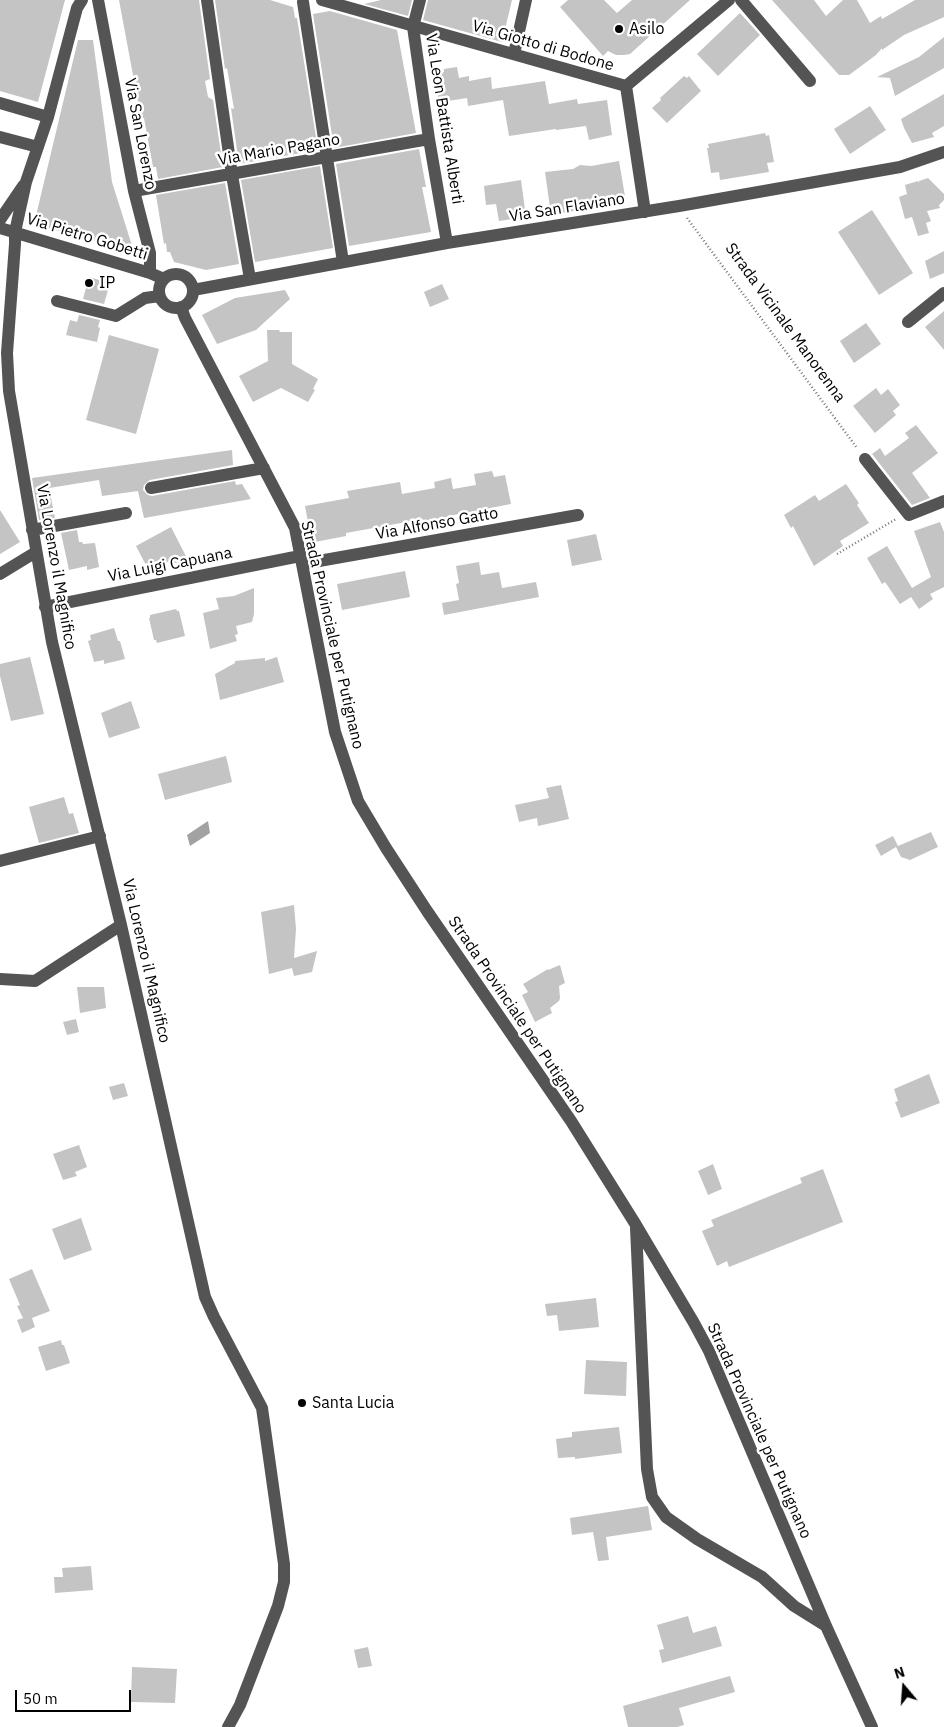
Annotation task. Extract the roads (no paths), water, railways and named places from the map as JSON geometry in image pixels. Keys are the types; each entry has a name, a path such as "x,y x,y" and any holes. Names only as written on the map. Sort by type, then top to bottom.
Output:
{"street":[{"name":"Via Lorenzo il Magnifico","path":"82,0 77,8 48,117 26,182 15,232 7,353 9,391 52,642 121,925 205,1297 262,1408 284,1564 284,1582 278,1606 240,1705 228,1727"},
{"name":"Via San Lorenzo","path":"98,0 134,191 150,253 150,273"},
{"path":"207,0 232,175 250,279"},
{"name":"Via Giotto di Bodone","path":"322,0 626,86 729,0"},
{"name":"Via Leon Battista Alberti","path":"420,0 413,26 429,139 448,244"},
{"path":"514,54 526,0"},
{"path":"741,0 810,81"},
{"path":"301,1 343,262"},
{"path":"626,86 645,212"},
{"path":"0,103 48,117"},
{"path":"0,137 38,146"},
{"name":"Via Mario Pagano","path":"134,191 429,139"},
{"name":"Via San Flaviano","path":"193,290 343,262 900,167 944,152"},
{"name":"Via Lorenzo il Magnifico","path":"0,220 26,182"},
{"name":"Via Pietro Gobetti","path":"0,228 150,273 164,280"},
{"path":"171,275 184,276 190,281 193,290 191,298 182,307 169,306 160,296 160,287 164,280 171,275"},
{"path":"908,322 944,293"},
{"path":"58,301 116,316 145,298 160,296"},
{"name":"Strada Provinciale per Putignano","path":"182,307 185,318 296,528 335,732 358,801 427,911 570,1121 636,1226 709,1351 826,1626 872,1727"},
{"path":"865,459 909,515 944,501"},
{"path":"151,488 264,468"},
{"path":"32,530 126,513"},
{"name":"Via Alfonso Gatto","path":"301,560 578,515"},
{"path":"0,574 36,552"},
{"name":"Via Luigi Capuana","path":"45,607 301,560"},
{"path":"0,861 100,836"},
{"path":"0,979 35,981 121,925"},
{"path":"636,1226 647,1468 652,1497 666,1518 696,1539 762,1576 794,1606 826,1626"}],"place":[{"name":"Asilo","path":"619,29"},
{"name":"IP","path":"89,283"},
{"name":"Santa Lucia","path":"302,1403"}]}
